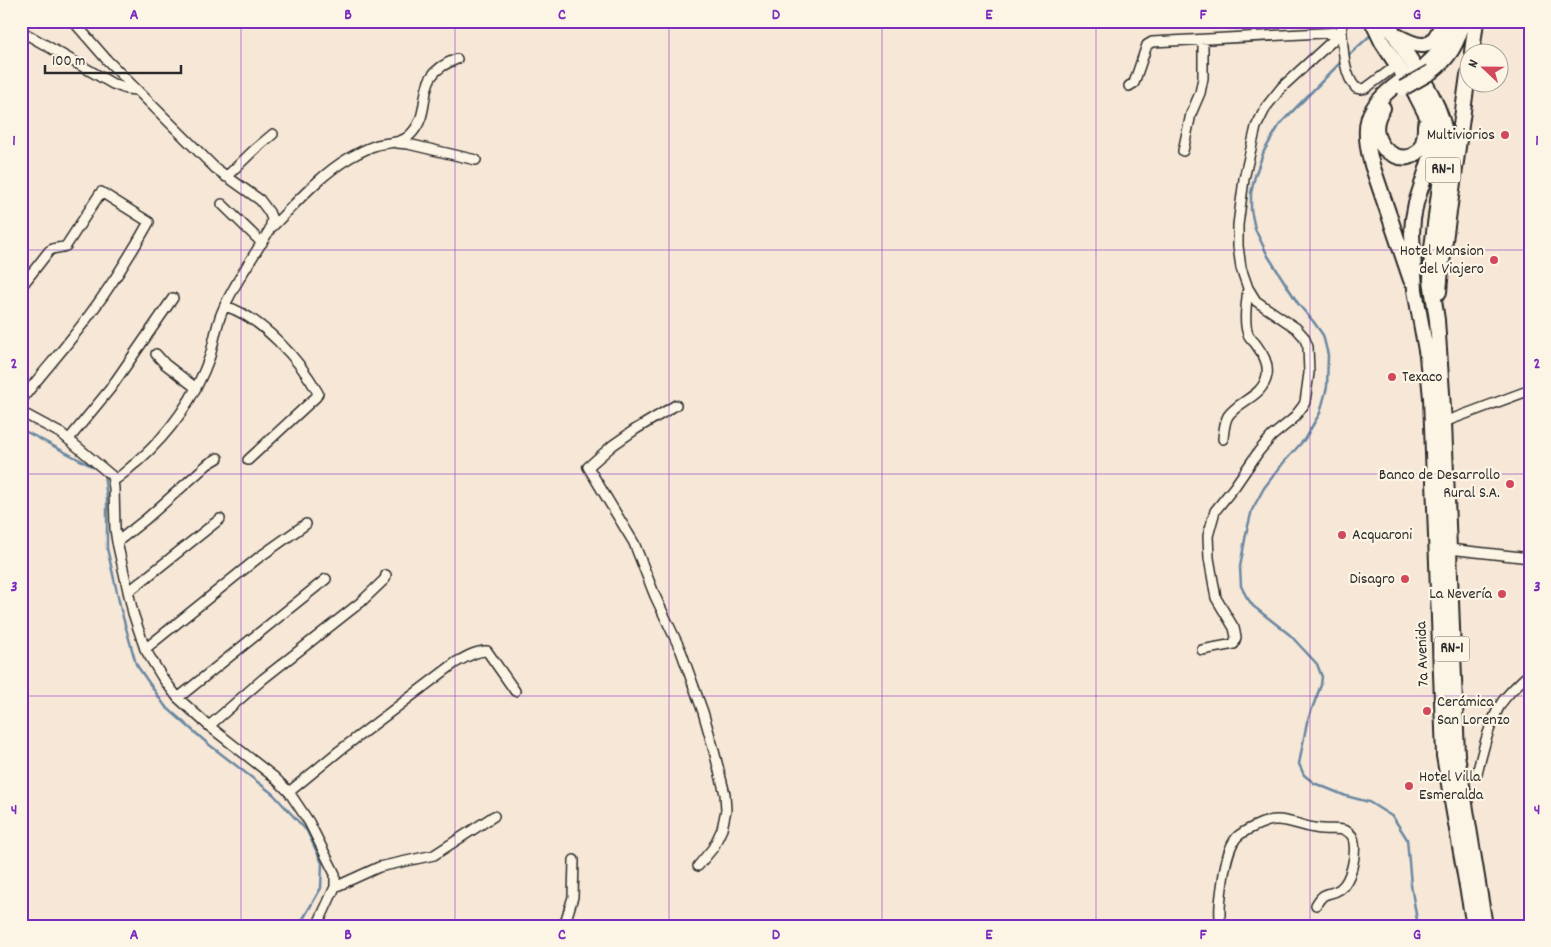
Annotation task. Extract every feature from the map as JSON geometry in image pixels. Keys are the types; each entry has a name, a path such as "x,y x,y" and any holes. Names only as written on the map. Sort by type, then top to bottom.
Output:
{"main road":[{"name":"RN-1","path":"1372,21 1382,42 1414,91 1433,128 1435,138 1413,219 1415,290"},
{"path":"1392,30 1410,43 1426,45 1434,40 1443,21"},
{"path":"1429,68 1445,45 1453,21"},
{"path":"1415,290 1367,147 1368,118 1375,105 1388,90 1402,85 1448,57 1455,46 1463,21"},
{"path":"1473,42 1476,21"},
{"name":"RN-1","path":"1392,30 1437,105 1444,124 1446,138 1445,155 1432,248 1431,280 1437,320"},
{"path":"1402,85 1387,101 1378,117 1378,137 1383,148 1393,156 1403,157 1415,154 1421,149 1426,135 1425,112"},
{"path":"1437,320 1441,269 1466,92"},
{"name":"7a Avenida","path":"1415,290 1438,422 1448,549 1456,734 1454,777 1474,926"},
{"name":"7a Avenida","path":"1437,320 1443,735 1454,777 1485,926"}],"street":[{"path":"73,21 136,90 216,168 226,177 257,197 266,207 272,218 270,229"},
{"path":"1341,21 1348,74 1356,88 1366,88 1397,65"},
{"path":"21,31 113,84 136,90"},
{"path":"1129,86 1134,83 1149,43 1342,32"},
{"path":"1202,650 1234,644 1236,637 1234,628 1216,598 1208,536 1215,511 1272,436 1297,415 1306,402 1309,373 1308,347 1304,337 1296,328 1256,301 1248,288 1240,261 1238,246 1238,226 1244,179 1256,127 1266,107 1282,87 1342,32"},
{"path":"1183,150 1192,110 1200,93 1203,40"},
{"path":"113,481 143,457 181,414 196,388 210,356 225,306 270,229 337,166 368,148 405,139 416,128 422,114 427,84 433,74 443,65 457,59"},
{"path":"226,177 273,134"},
{"path":"392,143 408,144 476,160"},
{"path":"21,286 49,251 64,247 67,244 100,192 149,222 128,259 91,312 68,344 21,401"},
{"path":"222,204 262,243"},
{"path":"1223,439 1225,422 1228,415 1254,396 1263,386 1267,375 1266,360 1248,335 1246,322 1248,288"},
{"path":"69,439 110,389 173,298"},
{"path":"225,306 247,315 272,335 302,366 318,392 316,397 248,460"},
{"path":"156,354 164,364 196,388"},
{"path":"1438,422 1530,390"},
{"path":"676,405 612,445 588,467 634,542 655,596 681,651 703,712 713,747 725,794 726,810 722,829 713,848 698,866"},
{"path":"21,412 57,430 107,471 113,481 117,542 133,613 145,649 162,677 178,698 209,726 274,777 289,792 309,822 335,874 335,887 318,926"},
{"path":"117,542 208,464 218,458"},
{"path":"128,592 220,519"},
{"path":"145,649 254,562 306,524"},
{"path":"1448,549 1530,558"},
{"path":"209,726 264,678 361,602 385,580 386,574"},
{"path":"178,698 326,579"},
{"path":"289,792 339,751 462,659 480,651 487,651 515,691"},
{"path":"1454,777 1477,774 1493,720 1512,690 1530,673"},
{"path":"335,887 379,867 434,855 494,816"},
{"path":"1221,926 1220,916 1225,871 1233,844 1241,834 1272,820 1321,829 1340,830 1349,833 1353,839 1354,848 1350,875 1339,889 1322,895 1316,905"},
{"path":"564,926 573,897 574,860"}],"waterway":[{"path":"1350,54 1373,33"},
{"path":"1339,64 1280,124 1264,151 1251,193 1251,210 1255,229 1268,256 1299,305 1323,335 1328,355 1327,387 1320,413 1304,440 1264,488 1252,510 1240,567 1241,586 1253,606 1290,635 1317,664 1322,677 1321,685 1307,722 1299,764 1304,775 1314,783 1346,796 1369,802 1393,817 1407,839 1411,885 1418,926"},
{"path":"21,429 97,469"},
{"path":"104,473 107,499 107,548 136,664 165,706 207,743 273,794 307,831 322,863 321,888 299,926"}],"place":[{"name":"Multiviorios","path":"1505,135"},
{"name":"Hotel Mansion del Viajero","path":"1494,260"},
{"name":"Texaco","path":"1392,377"},
{"name":"Banco de Desarrollo Rural S.A.","path":"1510,484"},
{"name":"Acquaroni","path":"1342,535"},
{"name":"Disagro","path":"1405,579"},
{"name":"La Nevería","path":"1502,594"},
{"name":"Cerámica San Lorenzo","path":"1427,711"},
{"name":"Hotel Villa Esmeralda","path":"1409,786"}]}
